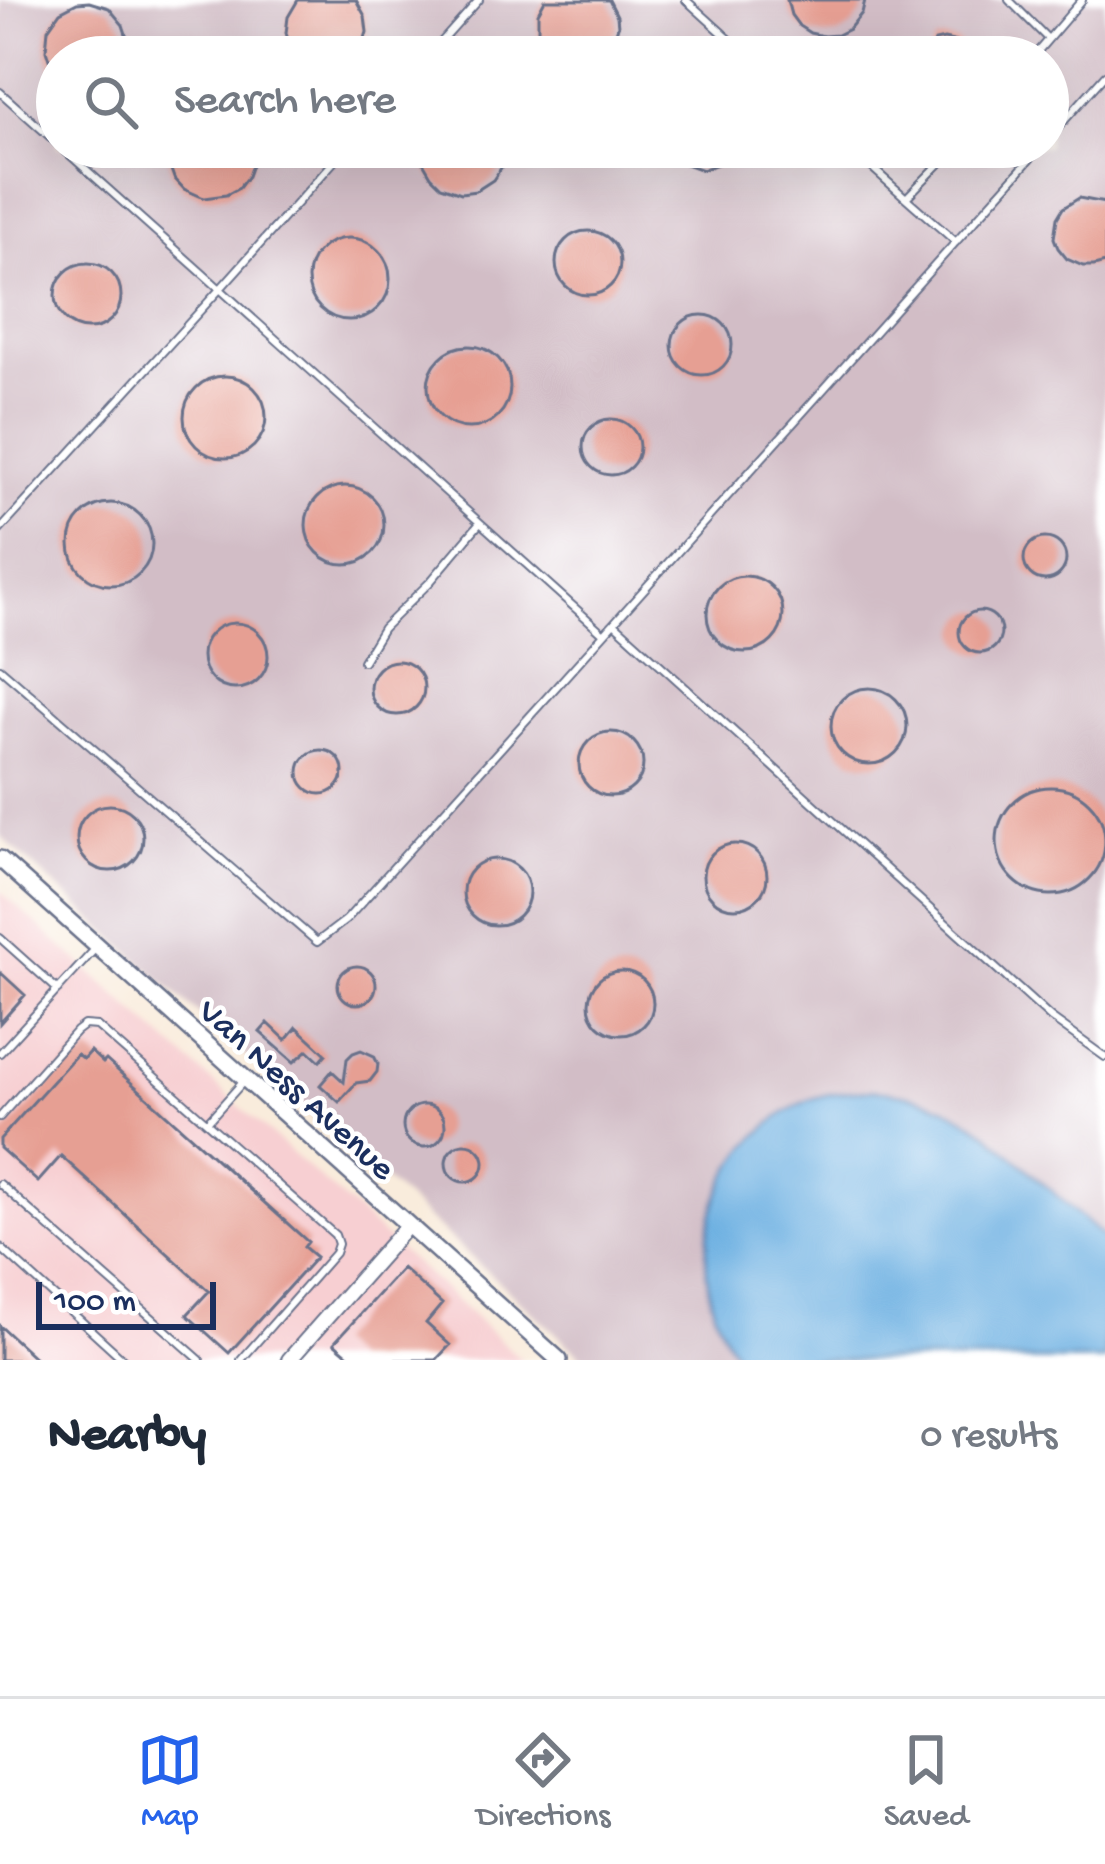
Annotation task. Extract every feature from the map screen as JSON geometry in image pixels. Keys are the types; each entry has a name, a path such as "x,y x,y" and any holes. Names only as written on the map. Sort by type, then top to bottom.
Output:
{"main road":[{"name":"Van Ness Avenue","path":"0,859 559,1360"}],"street":[{"path":"289,1360 408,1225"}],"lane":[{"path":"447,36 479,0"},
{"path":"686,0 726,36"},
{"path":"1009,0 1045,36"},
{"path":"1051,36 1082,0"},
{"path":"1069,115 1105,75"},
{"path":"0,92 36,124"},
{"path":"85,168 604,634"},
{"path":"0,530 328,168"},
{"path":"872,168 956,242"},
{"path":"906,198 935,168"},
{"path":"0,668 317,942 346,920 1021,168"},
{"path":"363,661 398,610 430,582 480,523"},
{"path":"614,623 1051,1018 1105,1057"},
{"path":"0,938 58,990"},
{"path":"0,1053 98,946"},
{"path":"0,1118 76,1030 97,1026 335,1234 335,1253 241,1360"},
{"path":"206,1122 246,1079"},
{"path":"0,1184 200,1360"},
{"path":"0,1247 124,1360"}],"shaded area":[{"path":"0,0 1105,0 1105,1360 586,1360 0,836"},
{"path":"0,891 522,1360 0,1360"}],"water":[{"path":"873,1090 932,1102 973,1123 1105,1239 1105,1360 740,1360 720,1326 709,1289 706,1252 712,1214 726,1179 747,1147 775,1120 817,1097"}],"building":[{"path":"298,0 356,0 367,32 366,36 287,36 288,17"},
{"path":"545,0 609,0 618,26 615,36 539,36 538,13"},
{"path":"787,0 865,0 862,13 849,29 824,36 799,26"},
{"path":"77,3 109,8 127,36 47,36 60,12"},
{"path":"170,168 251,168 239,188 204,198 184,189"},
{"path":"426,168 501,168 476,191 461,193 441,186"},
{"path":"1079,198 1105,203 1105,263 1083,266 1067,259 1054,238 1063,208"},
{"path":"588,231 611,240 620,263 611,286 588,295 565,286 556,263 565,240"},
{"path":"349,238 378,250 390,279 378,308 349,320 320,308 308,279 320,250"},
{"path":"88,263 111,273 121,296 111,319 88,329 65,319 55,296 65,273"},
{"path":"702,315 723,324 732,345 723,366 702,375 681,366 672,345 681,324"},
{"path":"469,346 498,358 510,387 498,416 469,428 440,416 428,387 440,358"},
{"path":"225,376 254,388 266,417 254,446 225,458 196,446 184,417 196,388"},
{"path":"611,419 631,427 639,447 631,467 611,475 591,467 583,447 591,427"},
{"path":"345,486 373,497 384,525 373,553 345,564 317,553 306,525 317,497"},
{"path":"111,503 140,515 152,544 140,573 111,585 82,573 70,544 82,515"},
{"path":"1045,538 1060,544 1066,559 1060,574 1045,580 1030,574 1024,559 1030,544"},
{"path":"745,576 772,587 783,614 772,641 745,652 718,641 707,614 718,587"},
{"path":"980,611 995,617 1001,632 995,647 980,653 965,647 959,632 965,617"},
{"path":"235,623 258,633 268,656 258,679 235,689 212,679 202,656 212,633"},
{"path":"397,661 416,669 424,688 416,707 397,715 378,707 370,688 378,669"},
{"path":"869,688 896,699 907,726 896,753 869,764 842,753 831,726 842,699"},
{"path":"611,732 634,741 643,764 634,787 611,796 588,787 579,764 588,741"},
{"path":"321,750 336,757 343,772 336,787 321,794 306,787 299,772 306,757"},
{"path":"1051,787 1072,791 1089,803 1101,820 1105,841 1101,862 1089,879 1072,891 1051,895 1030,891 1013,879 1001,862 997,841 1001,820 1013,803 1030,791"},
{"path":"110,805 133,815 143,838 133,861 110,871 87,861 77,838 87,815"},
{"path":"735,844 758,853 767,876 758,899 735,908 712,899 703,876 712,853"},
{"path":"496,859 520,868 529,892 520,916 496,925 472,916 463,892 472,868"},
{"path":"357,966 370,972 376,985 370,998 357,1004 344,998 338,985 344,972"},
{"path":"621,971 644,980 653,1003 644,1026 621,1035 598,1026 589,1003 598,980"},
{"path":"0,972 25,995 0,1023"},
{"path":"268,1023 286,1040 297,1027 326,1054 320,1061 308,1050 294,1062 260,1032"},
{"path":"361,1050 374,1056 377,1072 370,1081 356,1083 339,1102 320,1085 332,1071 344,1082 347,1059"},
{"path":"90,1051 103,1063 106,1060 308,1242 304,1247 316,1257 229,1353 187,1315 209,1291 61,1156 38,1182 0,1148 0,1139 77,1054 83,1059"},
{"path":"424,1105 439,1111 445,1126 439,1141 424,1147 409,1141 403,1126 409,1111"},
{"path":"465,1144 479,1149 484,1163 479,1177 465,1182 451,1177 446,1163 451,1149"},
{"path":"402,1268 442,1304 426,1323 450,1345 436,1360 354,1360 334,1343"},
{"path":"0,1326 37,1360 0,1360"}]}
